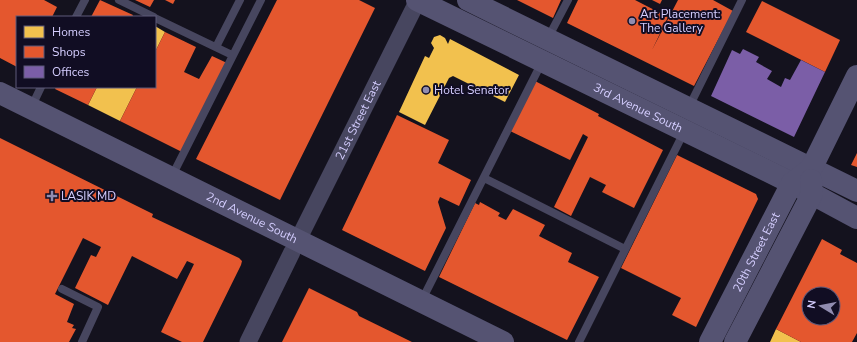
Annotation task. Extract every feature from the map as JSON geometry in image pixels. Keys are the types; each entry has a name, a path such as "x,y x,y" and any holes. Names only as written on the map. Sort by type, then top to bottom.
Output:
{"main road":[{"name":"3rd Avenue South","path":"418,0 792,183 857,218"},
{"name":"3rd Avenue South","path":"468,0 857,191"},
{"name":"20th Street East","path":"710,342 792,183 811,169 857,76"},
{"name":"2nd Avenue South","path":"0,93 171,178 471,342"},
{"name":"2nd Avenue South","path":"0,108 295,246 422,301 503,342"},
{"name":"20th Street East","path":"735,342 812,194 811,169"}],"street":[{"name":"21st Street East","path":"248,342 418,0"}],"lane":[{"path":"77,16 85,0"},
{"path":"119,0 152,16"},
{"path":"216,48 240,0"},
{"path":"171,178 261,0"},
{"path":"548,39 568,0"},
{"path":"688,109 742,0"},
{"path":"156,18 232,55"},
{"path":"422,301 542,61"},
{"path":"31,108 41,88"},
{"path":"579,342 684,131"},
{"path":"484,178 625,249"},
{"path":"62,289 98,307 82,342"}],"building: Homes":[{"path":"156,27 165,32 156,50"},
{"name":"Hotel Senator","path":"440,35 445,38 448,44 450,39 519,75 505,102 453,76 449,78 425,125 399,112 425,56 429,58 434,48 431,43 434,37"},
{"path":"96,88 136,88 120,121 88,105"},
{"path":"776,329 801,342 770,342"}],"building: Shops":[{"path":"0,0 44,0 57,7 52,16 16,16 16,66 0,58"},
{"path":"100,0 133,15 132,16 92,16"},
{"path":"135,0 154,0 150,7"},
{"path":"165,0 175,0 173,4"},
{"path":"277,0 359,0 375,8 280,200 196,159"},
{"path":"517,0 561,0 553,18"},
{"path":"578,0 635,0 668,17 652,50 678,0 713,0 733,11 694,86 567,23"},
{"path":"652,0 662,0 660,4"},
{"path":"762,1 840,40 825,72 746,32"},
{"path":"165,32 196,47 184,72 199,79 212,56 227,63 182,152 120,121 136,88 156,88 156,50"},
{"path":"535,81 599,114 598,116 663,150 634,208 602,192 606,185 590,177 571,216 554,207 588,137 583,134 570,160 510,131"},
{"path":"56,88 96,88 88,105"},
{"path":"397,115 449,140 438,163 471,180 459,206 440,197 438,202 446,228 425,271 342,230"},
{"path":"0,138 153,214 152,217 239,258 242,261 203,342 182,342 161,332 194,264 187,261 177,279 132,256 108,305 75,288 91,255 96,257 101,247 83,238 55,294 74,304 67,322 74,325 72,328 76,329 69,342 0,342"},
{"path":"857,153 857,167 851,165"},
{"path":"677,155 756,194 758,199 696,327 672,315 681,298 621,268"},
{"path":"480,202 500,213 498,216 506,220 513,209 545,225 539,236 572,253 568,262 599,277 567,340 439,277 475,203 479,205"},
{"path":"822,239 842,250 840,254 857,263 857,333 852,342 801,342 776,329"},
{"path":"309,288 357,312 359,316 412,342 282,342"}],"building: Offices":[{"path":"743,49 759,57 756,62 772,71 767,79 781,87 785,78 790,80 801,60 825,72 794,137 711,96 732,50 740,54"}],"place":[{"name":"Art Placement: The Gallery","path":"632,21"},
{"name":"Hotel Senator","path":"426,90"},
{"name":"LASIK MD","path":"52,196"}]}
